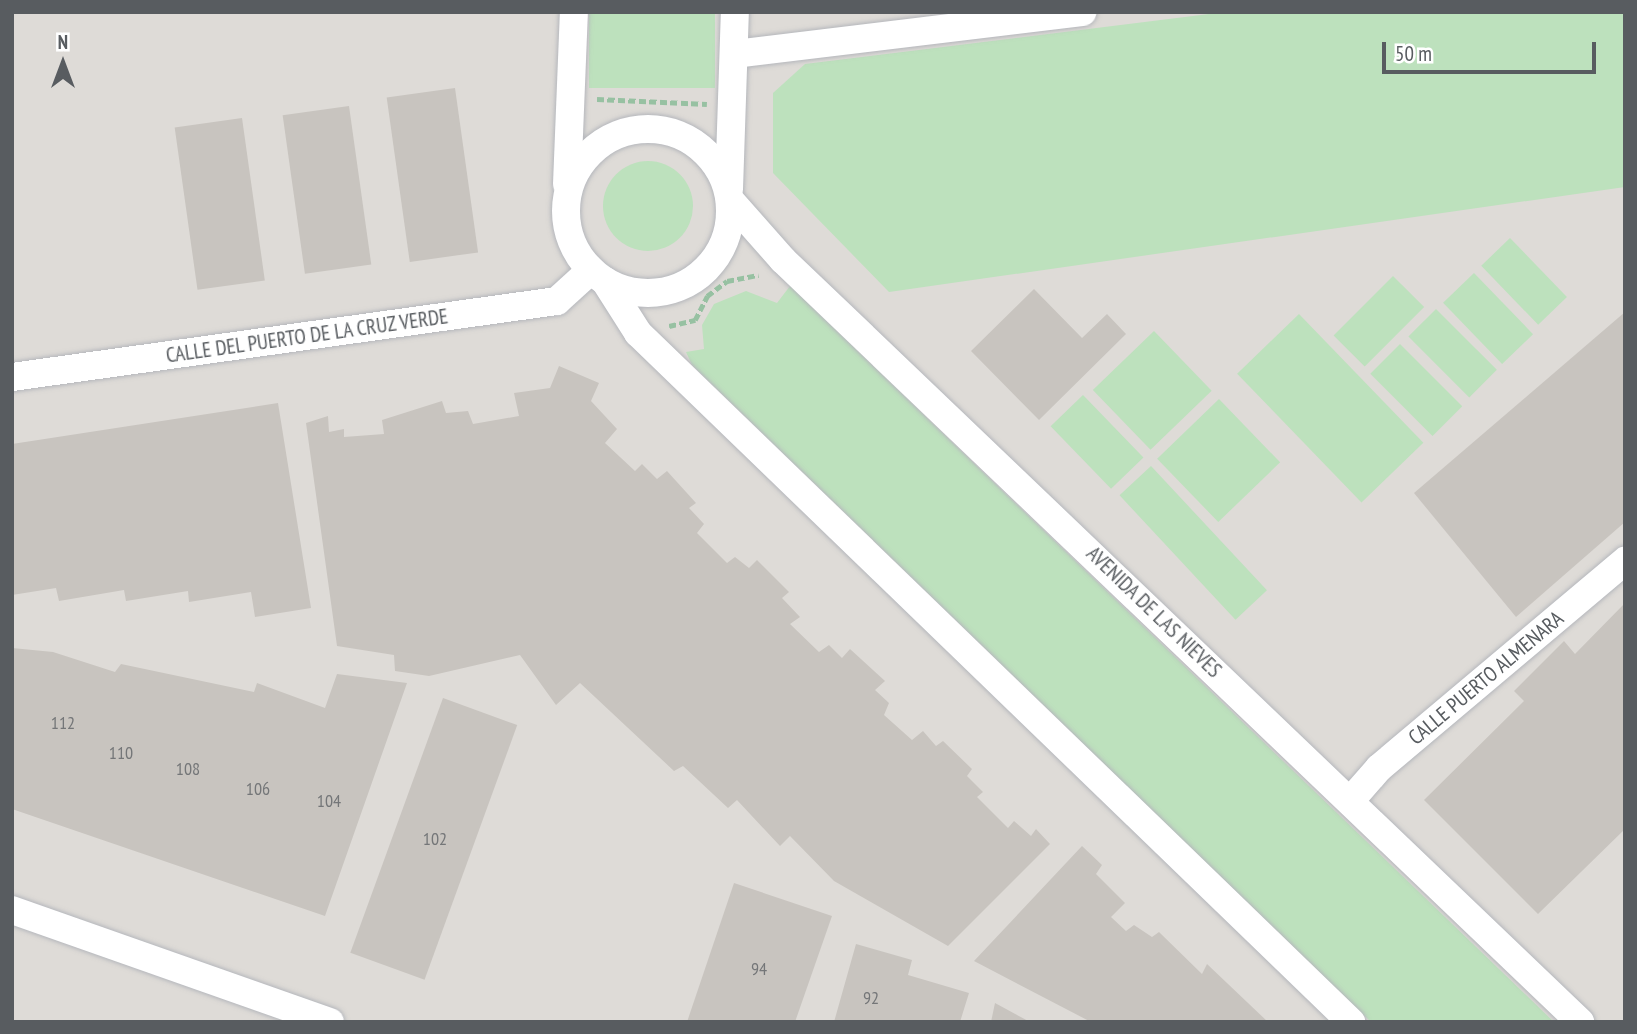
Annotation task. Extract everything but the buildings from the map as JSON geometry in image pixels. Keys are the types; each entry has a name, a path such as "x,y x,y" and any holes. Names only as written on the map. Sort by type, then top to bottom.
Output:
{"street":[{"path":"574,12 566,204 572,240 638,333 1351,1022"},
{"path":"598,275 649,292 693,280 723,245 729,196 735,12"},
{"path":"735,54 1083,12"},
{"path":"566,204 577,170 601,143 646,128 692,141 710,157 729,196"},
{"name":"AVENIDA DE LAS NIEVES","path":"729,196 783,260 1351,800 1580,1022"},
{"name":"CALLE DEL PUERTO DE LA CRUZ VERDE","path":"12,377 557,301 598,275"},
{"name":"CALLE PUERTO ALMENARA","path":"1351,800 1379,768 1625,561"},
{"path":"12,910 330,1022"}],"path":[{"path":"571,98 733,106"},
{"path":"638,333 695,320 707,296 727,281 755,277 783,260"}],"shaded area":[{"path":"12,12 1625,12 1625,1022 12,1022"}],"green space":[{"path":"589,12 715,12 715,88 589,88"},
{"path":"1225,12 1625,12 1625,187 889,292 773,173 773,93 805,64"},
{"path":"648,161 665,165 680,174 689,189 693,206 689,223 680,238 665,247 648,251 631,247 616,238 607,223 603,206 607,189 616,174 631,165"},
{"path":"1510,238 1567,297 1538,325 1481,266"},
{"path":"1474,273 1533,334 1502,364 1443,303"},
{"path":"1393,276 1424,307 1365,367 1334,335"},
{"path":"790,286 1554,1022 1371,1022 692,365 686,352 704,349 702,325 714,304 746,291 777,303"},
{"path":"1436,309 1497,370 1469,397 1408,337"},
{"path":"1299,314 1423,443 1361,503 1237,374"},
{"path":"1154,331 1212,391 1151,450 1093,390"},
{"path":"1400,344 1462,406 1433,436 1370,374"},
{"path":"1083,395 1143,458 1111,489 1051,426"},
{"path":"1219,399 1280,462 1218,522 1157,459"},
{"path":"1151,466 1267,590 1235,620 1120,495"}]}
